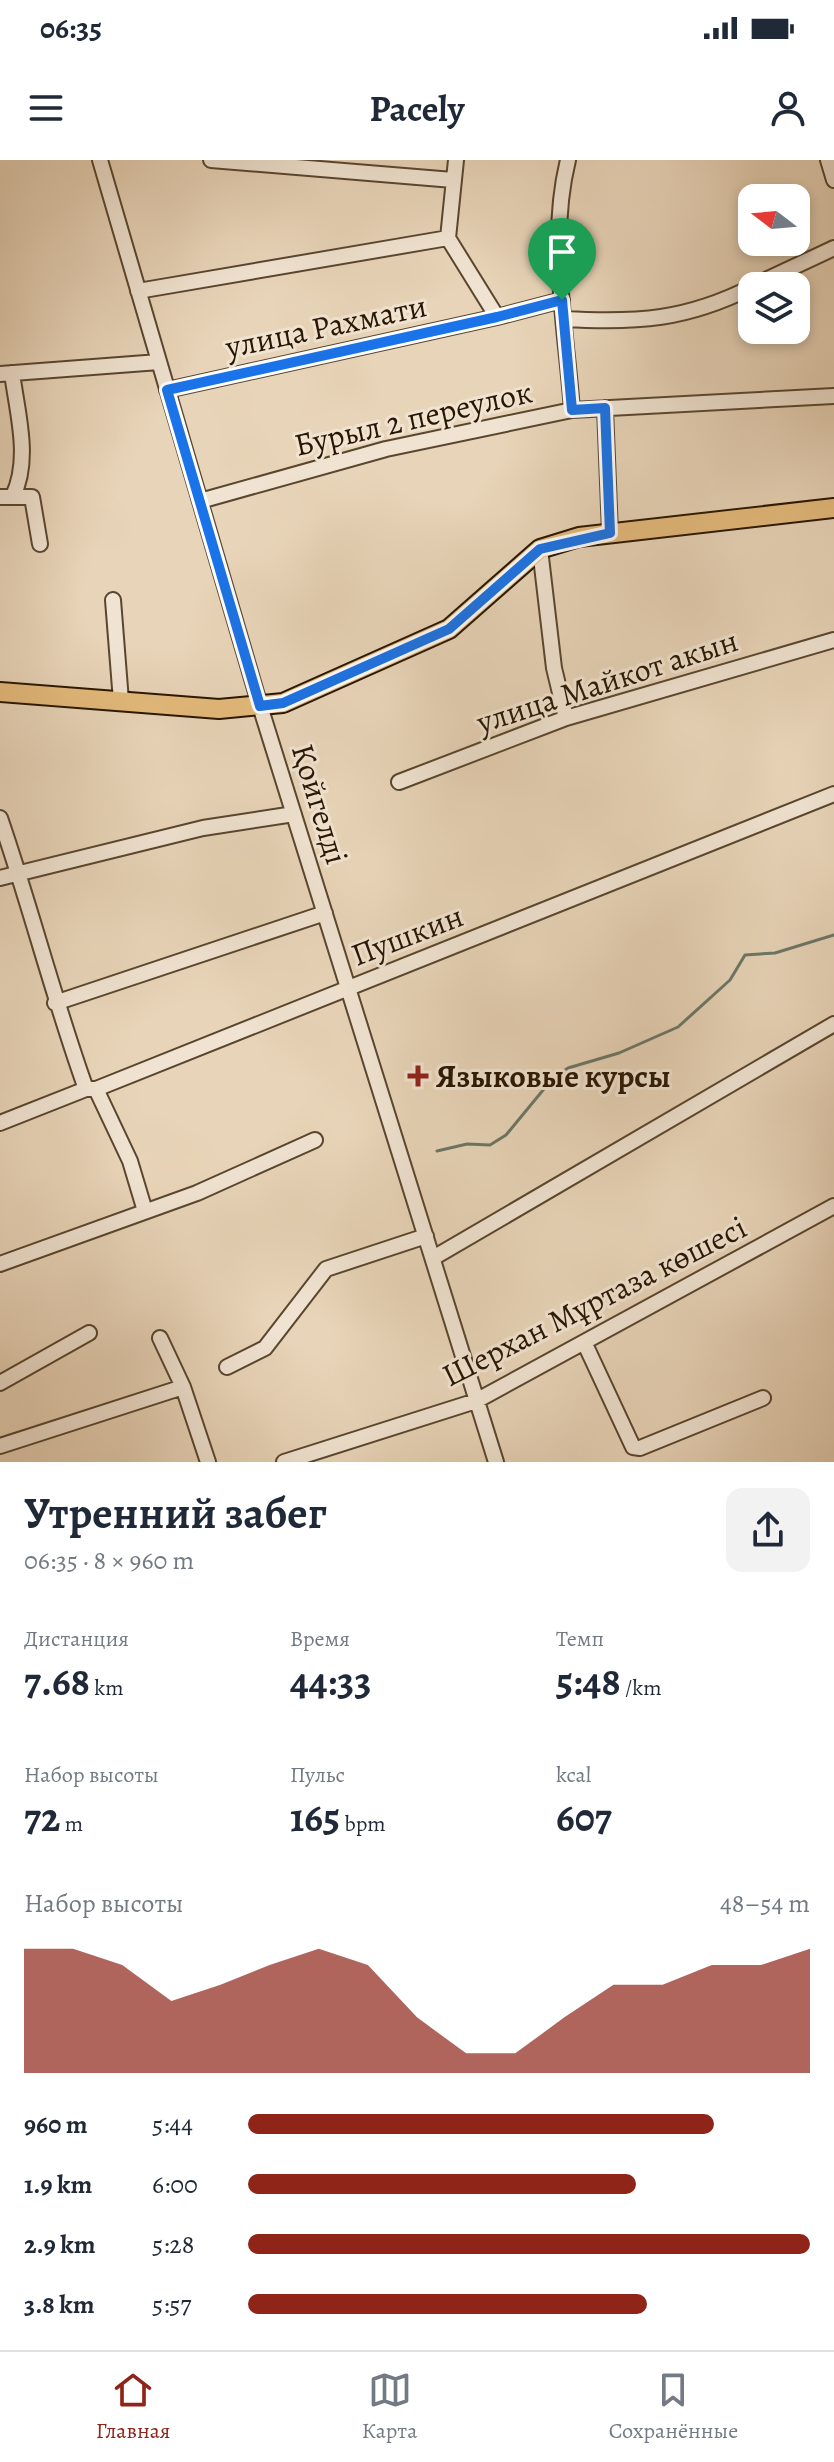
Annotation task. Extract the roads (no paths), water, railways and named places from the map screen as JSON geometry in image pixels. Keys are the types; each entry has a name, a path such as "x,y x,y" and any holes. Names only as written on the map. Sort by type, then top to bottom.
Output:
{"main road":[{"path":"0,692 219,709 283,703 449,629 540,549 610,533 834,508"}],"street":[{"name":"Қойгелді","path":"100,160 260,706 496,1462"},
{"path":"211,160 453,180"},
{"path":"456,160 448,238 497,317"},
{"path":"568,160 563,180 559,252 572,410"},
{"path":"828,160 834,180"},
{"path":"138,291 448,238"},
{"path":"783,272 834,248"},
{"path":"565,319 632,322 686,315 738,292"},
{"name":"улица Рахмати","path":"167,390 562,300"},
{"path":"7,497 20,482 22,449 6,374 159,362"},
{"name":"Бурыл 2 переулок","path":"200,501 386,449 572,410 834,396"},
{"path":"605,408 610,533"},
{"path":"7,497 32,497 40,544"},
{"path":"540,549 554,668 566,718"},
{"path":"113,600 121,701"},
{"name":"улица Майкот акын","path":"399,782 566,718 834,640"},
{"name":"Пушкин","path":"0,1123 834,794"},
{"path":"0,878 203,828 294,814"},
{"path":"0,818 20,875 55,1003 91,1089 130,1161 145,1211"},
{"path":"55,1003 325,913"},
{"path":"433,1258 834,1024"},
{"path":"0,1264 197,1193 315,1140"},
{"name":"Шерхан Мұртаза көшесі","path":"284,1462 476,1401 834,1206"},
{"path":"227,1367 265,1348 326,1269 426,1236"},
{"path":"0,1383 89,1333"},
{"path":"160,1338 183,1387 208,1462"},
{"path":"585,1344 633,1447 640,1448 763,1398"},
{"path":"0,1446 183,1387"}],"waterway":[{"path":"437,1151 467,1144 490,1145 506,1135 553,1078 568,1068 619,1053 678,1027 730,980 745,955 775,953 834,935"}],"place":[{"name":"Языковые курсы","path":"418,1076"}]}
